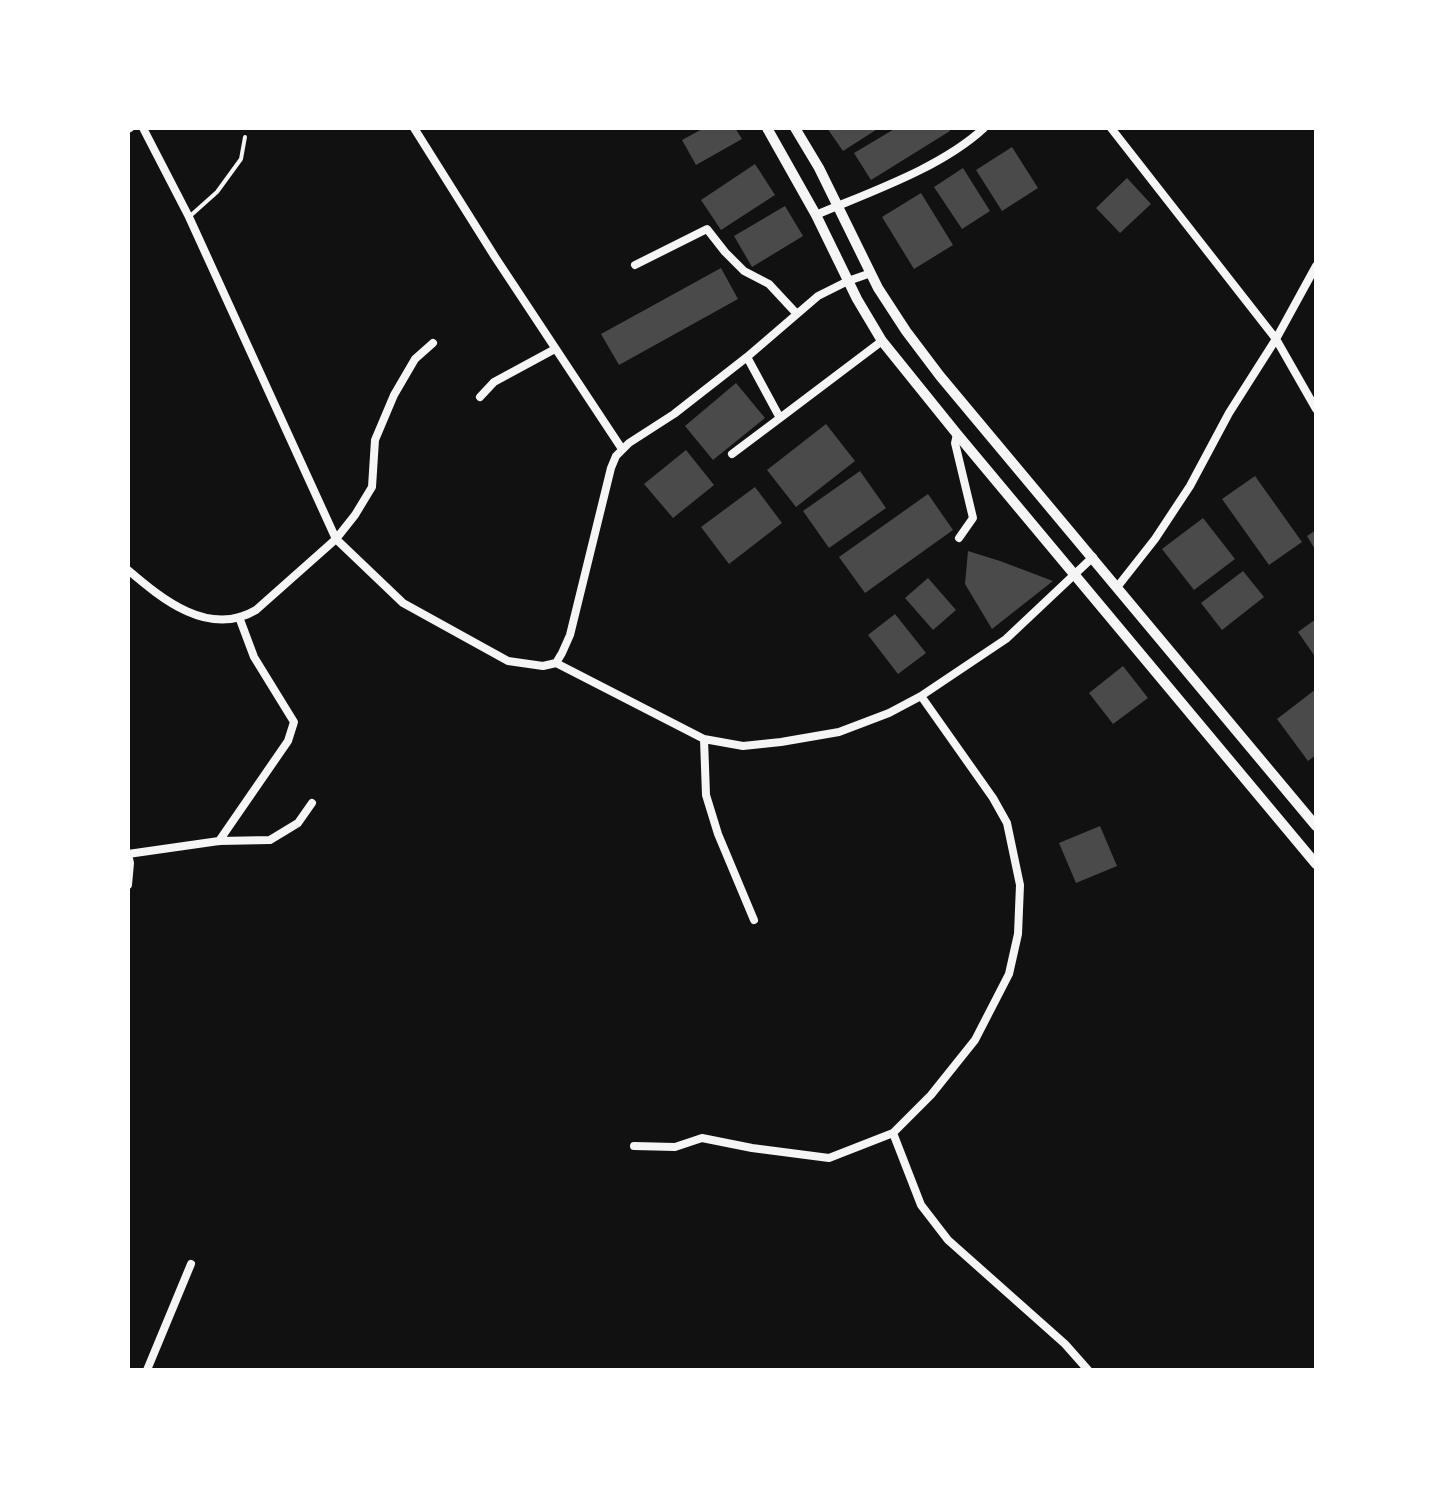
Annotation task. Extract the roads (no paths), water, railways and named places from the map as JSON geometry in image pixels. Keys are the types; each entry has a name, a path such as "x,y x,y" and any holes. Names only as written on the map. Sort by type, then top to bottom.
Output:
{"main road":[{"path":"768,128 882,341 1316,864"},
{"path":"795,128 870,273 906,332 1316,826"}],"street":[{"path":"144,128 189,216 336,539 403,604 508,661 543,666 556,663 704,739 743,746 839,732 889,714 921,696 1006,638 1093,557"},
{"path":"414,128 622,448"},
{"path":"816,215 927,165 984,128"},
{"path":"1111,128 1276,339 1316,410"},
{"path":"634,265 707,229 744,272 768,284 796,313"},
{"path":"1118,586 1190,486 1316,266"},
{"path":"556,663 570,635 611,468 622,448 674,414 818,296 870,273"},
{"path":"732,454 882,341"},
{"path":"128,570 189,613 210,619 239,618 256,610 336,539 355,515 372,488 375,440 394,395 415,359 432,342"},
{"path":"480,397 494,382 555,349"},
{"path":"746,357 780,418"},
{"path":"957,434 954,443 973,518 959,538"},
{"path":"219,841 288,741 294,722 254,657 239,618"},
{"path":"634,1146 675,1147 702,1138 829,1158 892,1133 931,1095 975,1040 1009,974 1018,934 1020,885 1007,823 921,696"},
{"path":"704,739 706,795 754,920"},
{"path":"128,885 128,854 219,841 270,840 298,823 312,803"},
{"path":"892,1133 921,1205 948,1240 1088,1370"},
{"path":"147,1370 191,1264"},
{"path":"150,1360 158,1370"}],"lane":[{"path":"189,216 218,192 241,159 245,136"}]}
